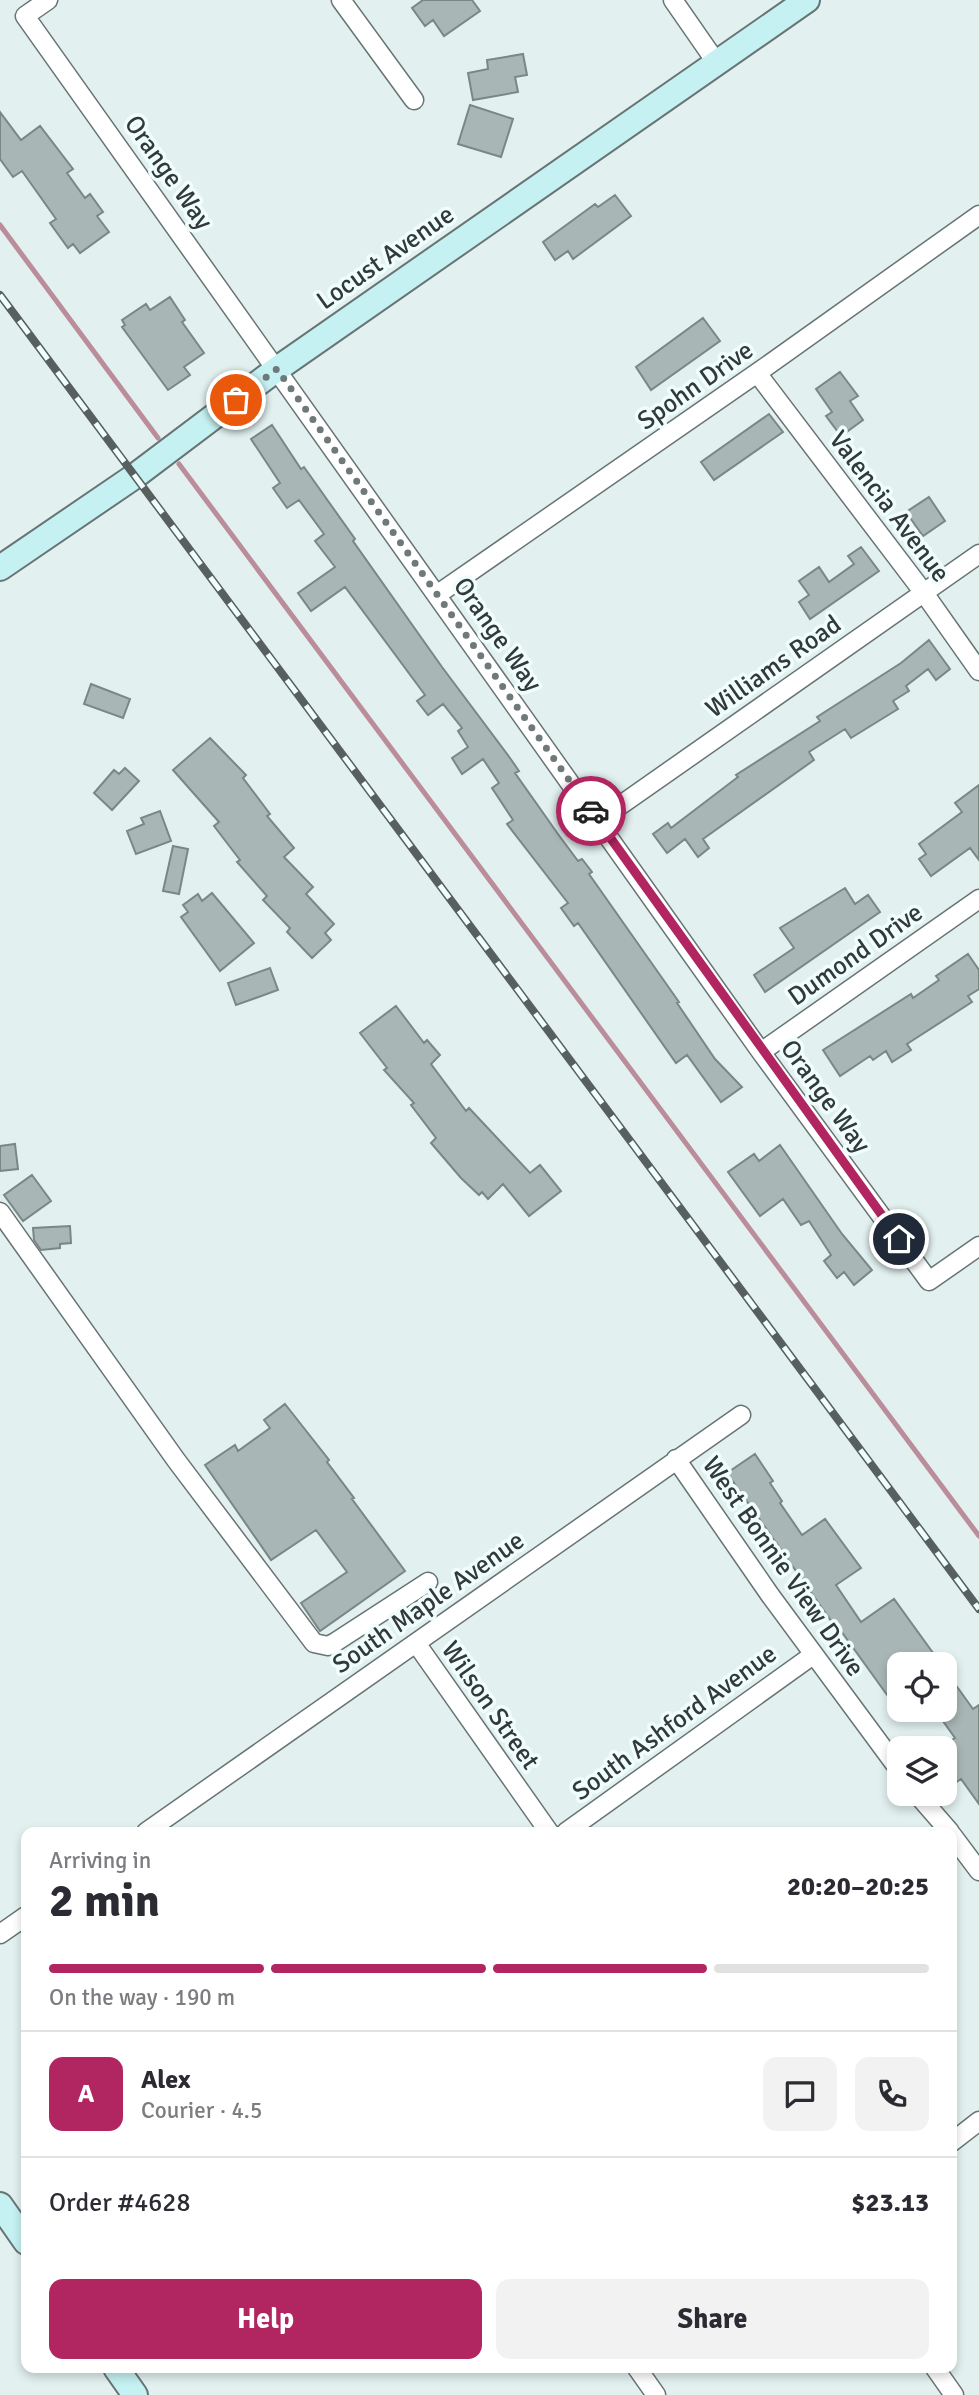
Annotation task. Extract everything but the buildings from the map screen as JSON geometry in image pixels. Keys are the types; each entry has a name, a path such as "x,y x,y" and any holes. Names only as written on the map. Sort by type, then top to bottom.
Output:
{"street":[{"name":"Orange Way","path":"48,0 25,16 761,1052 929,1281 979,1246"},
{"path":"341,0 414,100"},
{"path":"673,0 716,62"},
{"name":"Locust Avenue","path":"0,568 135,476 277,369 807,0"},
{"name":"Spohn Drive","path":"438,594 979,215"},
{"name":"Valencia Avenue","path":"757,373 924,593 979,671"},
{"name":"Williams Road","path":"598,821 979,554"},
{"name":"Dumond Drive","path":"761,1052 979,899"},
{"path":"0,1212 176,1460 314,1643 328,1646 334,1643 428,1582"},
{"name":"South Maple Avenue","path":"153,1827 741,1415"},
{"name":"West Bonnie View Drive","path":"676,1459 813,1655 887,1754"},
{"name":"Wilson Street","path":"415,1643 545,1827"},
{"name":"South Ashford Avenue","path":"573,1827 813,1655"},
{"path":"927,1806 944,1827"},
{"path":"957,1843 979,1871"},
{"path":"0,1934 21,1919"},
{"path":"957,2138 979,2121"},
{"path":"0,2205 21,2235"},
{"path":"119,2373 133,2394"},
{"path":"641,2373 656,2395"},
{"path":"939,2373 954,2395"}],"waterway":[{"path":"0,225 158,438"},
{"path":"179,464 979,1536"}],"railway":[{"path":"0,295 979,1609"}],"way so far":[{"path":"236,400 277,369 591,811"}],"route":[{"path":"591,811 761,1052 899,1239"}]}
